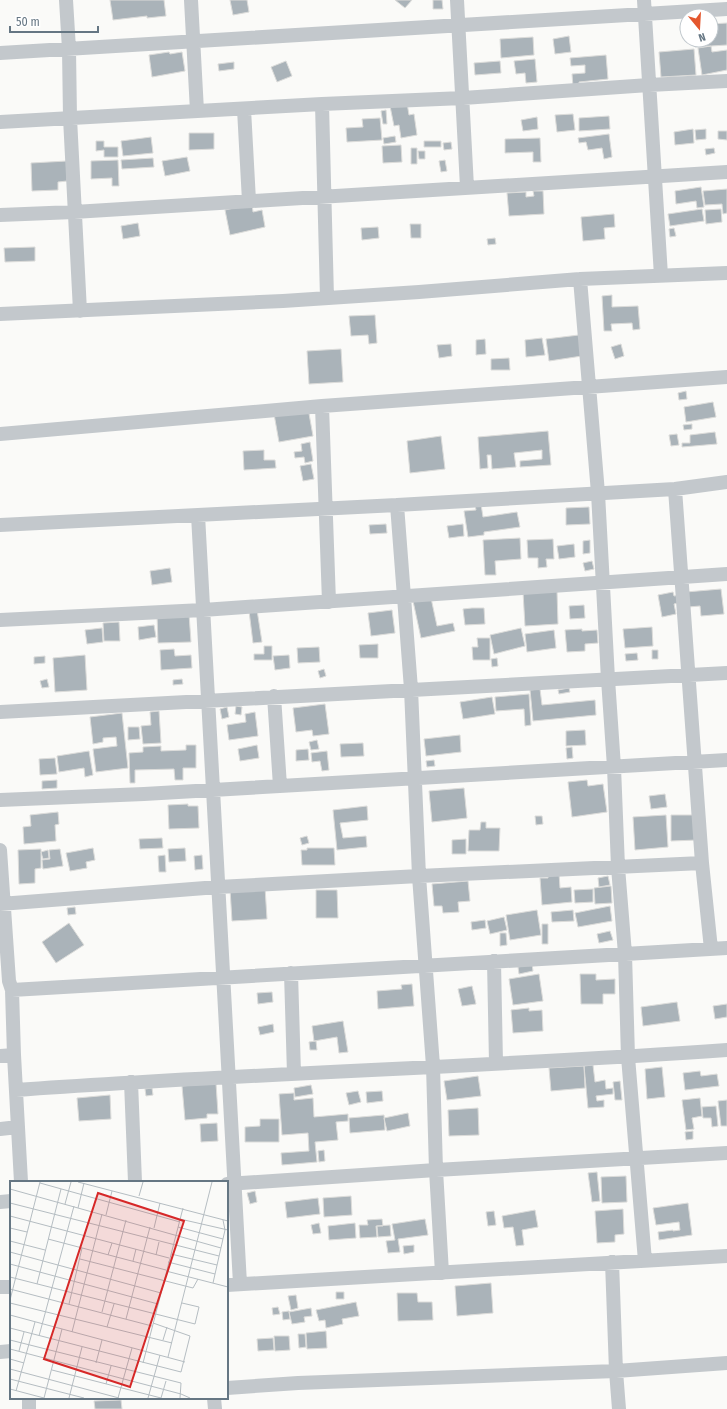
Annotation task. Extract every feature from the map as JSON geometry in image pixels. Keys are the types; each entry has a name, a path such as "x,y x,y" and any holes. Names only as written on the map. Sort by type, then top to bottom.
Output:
{"street":[{"path":"66,0 74,212 80,310"},
{"path":"191,0 197,112"},
{"path":"457,0 467,187"},
{"path":"0,53 459,25 644,7 727,9"},
{"path":"644,7 661,276"},
{"path":"0,122 322,104 463,98 727,81"},
{"path":"322,104 327,298"},
{"path":"244,109 249,201"},
{"path":"0,215 74,212 727,172"},
{"path":"0,314 327,298 580,279 727,273"},
{"path":"580,279 590,386 604,584 618,867 625,954 628,1057 644,1261"},
{"path":"0,434 322,406 727,377"},
{"path":"322,406 329,602"},
{"path":"0,525 325,509 676,489 727,482"},
{"path":"676,489 702,863 711,949"},
{"path":"397,505 411,689 419,876 433,1066 436,1170 442,1273"},
{"path":"198,515 229,1078 234,1284 727,1256"},
{"path":"0,620 403,598 727,574"},
{"path":"0,712 727,672"},
{"path":"274,696 280,786"},
{"path":"0,800 214,790 727,760"},
{"path":"0,850 7,984 7,1055 16,1090 21,1181"},
{"path":"2,903 218,887 702,863"},
{"path":"7,984 291,973 426,964 727,948"},
{"path":"494,961 496,1063"},
{"path":"291,973 294,1074"},
{"path":"16,1090 130,1082 628,1057 727,1050"},
{"path":"130,1082 135,1181"},
{"path":"0,1129 18,1128"},
{"path":"231,1184 727,1153"},
{"path":"0,1202 10,1201"},
{"path":"612,1262 619,1409"},
{"path":"0,1352 10,1351"},
{"path":"228,1388 298,1383 616,1370 727,1363"},
{"path":"214,1399 215,1409"}],"building":[{"path":"110,0 164,0 166,16 147,18 147,16 113,20"},
{"path":"230,0 247,0 249,12 233,15"},
{"path":"395,0 412,0 405,8"},
{"path":"433,0 442,0 443,9 433,9"},
{"path":"727,23 727,45 719,46 719,24"},
{"path":"569,36 571,52 555,54 553,39"},
{"path":"533,37 534,55 501,58 500,39"},
{"path":"698,48 711,48 712,52 727,50 727,70 702,75"},
{"path":"694,49 696,75 661,77 659,52"},
{"path":"169,52 170,54 182,52 185,71 152,77 149,55"},
{"path":"606,55 608,79 579,82 579,87 573,87 572,74 585,73 585,65 571,66 570,58"},
{"path":"535,59 537,82 526,83 525,73 516,74 514,61"},
{"path":"286,61 292,76 277,82 271,67"},
{"path":"500,61 501,73 475,75 474,63"},
{"path":"234,62 234,69 219,71 218,64"},
{"path":"407,103 409,115 414,114 417,135 401,138 399,125 394,126 390,106"},
{"path":"386,110 387,124 383,124 381,111"},
{"path":"573,114 575,130 557,132 555,115"},
{"path":"609,116 610,129 579,131 579,118"},
{"path":"537,117 538,129 523,131 521,120"},
{"path":"380,118 382,140 347,142 346,128 363,127 362,119"},
{"path":"693,129 694,143 675,145 674,132"},
{"path":"706,129 706,139 696,140 695,130"},
{"path":"718,131 727,131 727,140 718,139"},
{"path":"189,133 214,133 214,149 189,150"},
{"path":"609,134 612,157 604,159 602,148 588,150 586,142 579,143 578,138"},
{"path":"395,136 396,142 384,144 383,138"},
{"path":"151,137 153,153 123,156 121,141"},
{"path":"540,138 541,162 533,162 533,152 505,153 505,139"},
{"path":"96,141 104,141 104,147 118,147 118,157 104,157 104,150 96,151"},
{"path":"424,141 441,141 441,147 424,147"},
{"path":"451,142 452,149 444,150 443,143"},
{"path":"401,145 402,162 383,163 382,146"},
{"path":"411,148 417,148 417,164 411,164"},
{"path":"714,148 715,153 706,155 705,149"},
{"path":"418,151 425,151 425,159 419,159"},
{"path":"187,157 190,171 165,176 162,161"},
{"path":"153,158 154,167 122,169 121,160"},
{"path":"118,160 119,186 112,186 112,178 91,179 91,161"},
{"path":"445,160 447,171 441,172 439,161"},
{"path":"67,161 67,181 58,182 58,190 32,191 31,163"},
{"path":"701,187 704,207 697,208 696,201 676,204 675,191"},
{"path":"727,189 727,213 723,214 722,204 705,205 703,191"},
{"path":"533,191 543,191 544,214 509,216 507,193 526,192 526,197 534,196"},
{"path":"252,204 253,212 262,210 265,227 230,235 225,210"},
{"path":"702,209 704,221 670,226 668,214"},
{"path":"721,209 722,222 706,224 705,210"},
{"path":"614,214 615,227 604,228 605,239 583,241 581,217"},
{"path":"138,223 140,236 123,239 121,226"},
{"path":"410,224 421,224 421,238 411,238"},
{"path":"378,227 379,238 362,240 361,228"},
{"path":"674,228 676,236 670,237 669,229"},
{"path":"495,238 496,244 488,245 487,239"},
{"path":"35,247 35,261 5,262 4,248"},
{"path":"612,295 612,307 638,306 640,329 633,330 632,323 611,324 612,331 604,331 602,296"},
{"path":"375,315 377,343 369,344 368,335 351,336 349,316"},
{"path":"579,335 582,356 549,361 546,339"},
{"path":"542,338 545,355 526,357 525,340"},
{"path":"485,339 486,354 476,355 476,340"},
{"path":"451,344 452,356 439,358 437,345"},
{"path":"621,344 624,356 615,359 611,347"},
{"path":"341,349 343,382 309,384 307,351"},
{"path":"509,358 510,370 491,370 491,359"},
{"path":"686,391 687,399 679,400 678,393"},
{"path":"713,402 716,417 686,422 684,407"},
{"path":"308,408 313,436 279,442 274,414"},
{"path":"692,424 692,429 684,430 683,425"},
{"path":"548,431 551,465 520,467 520,461 542,459 542,450 514,453 516,467 492,469 491,455 487,455 488,468 480,469 478,437"},
{"path":"715,432 717,444 682,447 682,443 690,443 690,435"},
{"path":"677,434 679,445 671,446 669,435"},
{"path":"441,436 445,469 410,473 407,441"},
{"path":"310,442 313,461 305,463 304,457 295,458 294,452 302,451 301,444"},
{"path":"264,450 264,460 275,460 276,468 244,470 243,451"},
{"path":"311,464 314,479 303,481 300,466"},
{"path":"481,504 483,517 517,512 520,527 484,532 484,535 468,537 464,511 476,510 475,505"},
{"path":"589,507 590,524 566,525 566,508"},
{"path":"386,524 387,533 370,534 369,525"},
{"path":"463,524 464,536 449,538 447,526"},
{"path":"520,538 521,559 495,561 496,575 485,575 483,540"},
{"path":"553,539 554,559 546,559 547,567 538,568 538,558 528,558 527,540"},
{"path":"590,540 590,553 583,554 583,541"},
{"path":"574,544 575,557 559,559 557,546"},
{"path":"592,561 594,569 585,571 583,563"},
{"path":"170,568 172,582 152,585 150,571"},
{"path":"721,589 724,614 701,616 700,606 688,607 686,592"},
{"path":"557,591 558,624 525,626 523,592"},
{"path":"673,592 674,596 681,595 682,602 674,604 676,614 662,617 658,595"},
{"path":"431,598 437,626 453,623 455,631 421,638 413,601"},
{"path":"584,605 585,618 570,619 569,606"},
{"path":"484,608 485,624 465,625 463,609"},
{"path":"257,610 262,642 253,643 249,611"},
{"path":"392,610 395,633 371,636 368,613"},
{"path":"189,614 191,642 158,643 157,615"},
{"path":"119,622 120,641 104,641 103,623"},
{"path":"154,625 156,637 139,640 138,627"},
{"path":"652,627 653,646 625,648 623,629"},
{"path":"102,628 103,642 87,644 85,630"},
{"path":"521,628 525,646 494,654 490,635"},
{"path":"582,629 582,631 597,630 598,643 585,644 585,651 567,652 565,630"},
{"path":"554,630 556,648 527,652 525,634"},
{"path":"477,638 490,638 490,660 473,660 472,647 478,647"},
{"path":"378,644 378,658 360,658 359,645"},
{"path":"264,646 272,646 272,660 254,660 254,654 264,654"},
{"path":"319,647 320,662 298,663 297,648"},
{"path":"174,649 175,656 191,655 192,668 161,670 160,650"},
{"path":"652,650 658,650 658,659 652,659"},
{"path":"637,653 638,660 626,661 625,654"},
{"path":"85,655 87,690 55,692 53,658"},
{"path":"289,655 290,668 275,670 273,656"},
{"path":"45,656 45,663 34,664 34,657"},
{"path":"497,658 498,666 492,667 491,659"},
{"path":"324,669 326,676 320,678 318,671"},
{"path":"47,679 49,687 42,688 40,681"},
{"path":"182,679 183,684 173,685 173,680"},
{"path":"569,688 570,692 559,694 558,690"},
{"path":"540,689 542,705 595,700 596,715 533,721 530,690"},
{"path":"529,694 531,725 525,726 524,709 496,711 495,697"},
{"path":"492,697 495,714 463,719 460,702"},
{"path":"325,704 329,734 313,736 312,730 296,732 293,708"},
{"path":"236,706 242,707 241,715 235,714"},
{"path":"227,707 229,717 222,719 220,709"},
{"path":"159,711 161,743 143,744 141,726 151,725 150,712"},
{"path":"255,712 258,736 229,740 227,725 246,722 245,714"},
{"path":"122,713 128,768 96,772 93,749 117,746 116,737 103,738 103,742 93,744 90,717"},
{"path":"128,727 139,727 140,739 128,740"},
{"path":"585,730 586,745 566,746 566,731"},
{"path":"460,735 461,752 426,756 424,739"},
{"path":"317,740 319,749 311,750 309,742"},
{"path":"363,743 364,756 341,757 340,744"},
{"path":"186,745 196,745 196,768 183,768 183,780 175,780 174,769 135,770 135,783 130,783 129,753 143,752 143,747 161,746 161,751 186,750"},
{"path":"257,745 259,758 240,761 238,749"},
{"path":"572,747 573,758 567,759 566,748"},
{"path":"308,749 309,760 296,761 296,750"},
{"path":"89,751 93,775 85,777 84,768 59,772 57,756"},
{"path":"327,751 329,770 322,771 320,761 312,762 311,753"},
{"path":"55,758 57,774 40,775 39,759"},
{"path":"434,760 435,766 427,767 426,761"},
{"path":"57,780 57,788 42,789 42,781"},
{"path":"587,780 588,786 603,784 607,812 572,817 568,782"},
{"path":"464,788 467,818 432,822 429,791"},
{"path":"665,794 667,807 651,809 649,796"},
{"path":"188,804 188,806 198,806 199,828 169,829 168,805"},
{"path":"367,806 368,820 340,823 343,838 366,836 367,847 337,850 333,810"},
{"path":"58,812 59,824 55,825 56,841 24,844 23,827 31,826 30,815"},
{"path":"666,815 668,847 635,850 633,817"},
{"path":"671,815 697,815 697,840 671,841"},
{"path":"535,816 542,816 543,824 536,825"},
{"path":"481,822 486,822 486,828 500,828 499,851 468,851 469,830 480,830"},
{"path":"307,836 309,843 302,845 300,838"},
{"path":"162,838 163,848 140,849 139,839"},
{"path":"466,839 466,854 452,854 452,840"},
{"path":"93,848 95,860 86,862 87,868 70,871 66,853"},
{"path":"185,848 186,861 169,862 168,849"},
{"path":"307,848 334,848 335,865 302,865 301,850 307,850"},
{"path":"41,849 41,868 35,869 35,883 19,884 18,850"},
{"path":"60,849 63,866 43,869 42,860 50,859 49,850"},
{"path":"48,850 49,858 43,859 41,852"},
{"path":"165,855 166,872 159,872 158,856"},
{"path":"202,855 203,869 195,870 194,856"},
{"path":"559,873 560,888 571,887 572,902 542,905 540,878 548,878 548,874"},
{"path":"608,876 610,885 599,887 598,878"},
{"path":"468,881 470,901 458,902 459,912 443,913 442,906 434,906 432,884"},
{"path":"611,886 612,903 595,904 594,888"},
{"path":"265,887 267,919 232,921 230,889"},
{"path":"593,889 593,902 575,903 574,890"},
{"path":"316,890 337,890 338,918 316,918"},
{"path":"610,906 612,921 578,927 575,913"},
{"path":"75,907 76,914 68,915 67,908"},
{"path":"537,910 541,935 510,940 506,915"},
{"path":"573,910 574,921 552,922 551,912"},
{"path":"504,917 507,930 490,934 487,921"},
{"path":"485,920 486,928 472,930 471,922"},
{"path":"69,923 84,945 56,963 42,942"},
{"path":"542,924 548,924 548,944 542,944"},
{"path":"610,931 613,940 599,943 597,934"},
{"path":"500,933 506,933 507,945 500,946"},
{"path":"532,964 533,971 519,974 518,967"},
{"path":"539,974 543,1001 513,1005 509,979"},
{"path":"580,974 596,974 596,980 615,979 615,994 603,994 603,1004 581,1004"},
{"path":"412,984 414,1006 378,1009 377,991 402,989 401,985"},
{"path":"472,986 476,1004 462,1006 458,989"},
{"path":"272,992 273,1002 258,1004 257,993"},
{"path":"677,1002 680,1021 643,1026 641,1007"},
{"path":"727,1004 727,1017 715,1019 713,1006"},
{"path":"529,1008 529,1011 542,1010 543,1031 513,1033 511,1010"},
{"path":"343,1021 348,1052 339,1053 337,1037 314,1041 312,1026"},
{"path":"273,1024 274,1032 260,1035 258,1027"},
{"path":"316,1041 317,1050 310,1050 309,1042"},
{"path":"593,1065 595,1082 605,1080 606,1089 613,1088 613,1094 596,1096 597,1101 604,1100 604,1107 588,1108 584,1066"},
{"path":"584,1066 585,1088 551,1091 549,1068"},
{"path":"662,1067 665,1097 647,1099 645,1069"},
{"path":"700,1071 701,1076 717,1074 719,1086 685,1090 683,1073"},
{"path":"478,1076 481,1096 447,1100 444,1081"},
{"path":"620,1081 622,1100 615,1100 613,1082"},
{"path":"216,1083 218,1114 207,1114 207,1118 185,1120 182,1086"},
{"path":"311,1085 313,1094 295,1097 294,1088"},
{"path":"152,1088 153,1095 146,1096 145,1089"},
{"path":"358,1091 361,1102 349,1105 346,1093"},
{"path":"382,1091 383,1101 367,1103 366,1092"},
{"path":"294,1093 294,1100 313,1098 314,1117 348,1114 348,1121 336,1122 338,1140 315,1142 317,1162 282,1165 281,1153 309,1151 308,1133 282,1135 279,1094"},
{"path":"110,1095 111,1119 79,1121 77,1098"},
{"path":"700,1098 702,1116 692,1118 694,1129 686,1130 682,1100"},
{"path":"727,1100 727,1126 721,1126 718,1101"},
{"path":"716,1106 718,1126 712,1127 711,1118 703,1118 702,1107"},
{"path":"478,1108 479,1135 449,1136 448,1110"},
{"path":"408,1113 410,1126 387,1131 384,1118"},
{"path":"384,1115 385,1130 350,1133 349,1118"},
{"path":"260,1119 279,1119 279,1142 245,1142 245,1127 260,1126"},
{"path":"217,1123 218,1141 201,1142 200,1124"},
{"path":"693,1131 693,1139 686,1140 685,1132"},
{"path":"324,1150 325,1161 319,1162 318,1151"},
{"path":"597,1172 600,1201 592,1202 588,1173"},
{"path":"626,1176 627,1202 602,1203 601,1177"},
{"path":"255,1191 257,1202 250,1204 247,1193"},
{"path":"351,1196 352,1215 324,1217 323,1198"},
{"path":"318,1198 320,1214 287,1218 285,1202"},
{"path":"688,1203 692,1235 659,1240 658,1232 680,1230 679,1222 656,1225 653,1208"},
{"path":"623,1209 624,1234 615,1235 615,1242 597,1243 595,1211"},
{"path":"535,1210 538,1227 522,1230 524,1245 516,1246 513,1227 504,1228 502,1216"},
{"path":"494,1211 496,1225 488,1226 486,1212"},
{"path":"382,1219 383,1226 376,1226 377,1237 360,1238 359,1225 368,1225 367,1220"},
{"path":"425,1219 428,1235 398,1239 400,1252 388,1253 386,1241 395,1240 392,1224"},
{"path":"319,1223 321,1233 313,1234 311,1225"},
{"path":"355,1223 356,1238 329,1240 328,1226"},
{"path":"390,1225 391,1236 378,1237 377,1226"},
{"path":"414,1245 414,1252 404,1254 403,1246"},
{"path":"491,1283 493,1313 457,1316 455,1286"},
{"path":"336,1292 344,1292 344,1299 336,1299"},
{"path":"397,1293 417,1293 418,1302 432,1302 433,1320 398,1321"},
{"path":"296,1295 298,1308 291,1310 288,1296"},
{"path":"356,1302 359,1316 342,1319 343,1324 326,1328 325,1320 319,1321 316,1310"},
{"path":"278,1307 280,1314 273,1315 272,1308"},
{"path":"311,1308 312,1316 304,1317 305,1322 292,1324 289,1312"},
{"path":"289,1311 290,1319 283,1320 282,1312"},
{"path":"326,1331 327,1348 307,1349 306,1333"},
{"path":"298,1334 305,1334 306,1347 299,1348"},
{"path":"274,1336 289,1336 290,1350 275,1351"},
{"path":"273,1338 274,1350 258,1351 257,1339"},
{"path":"121,1400 122,1409 95,1409 94,1401"}]}
